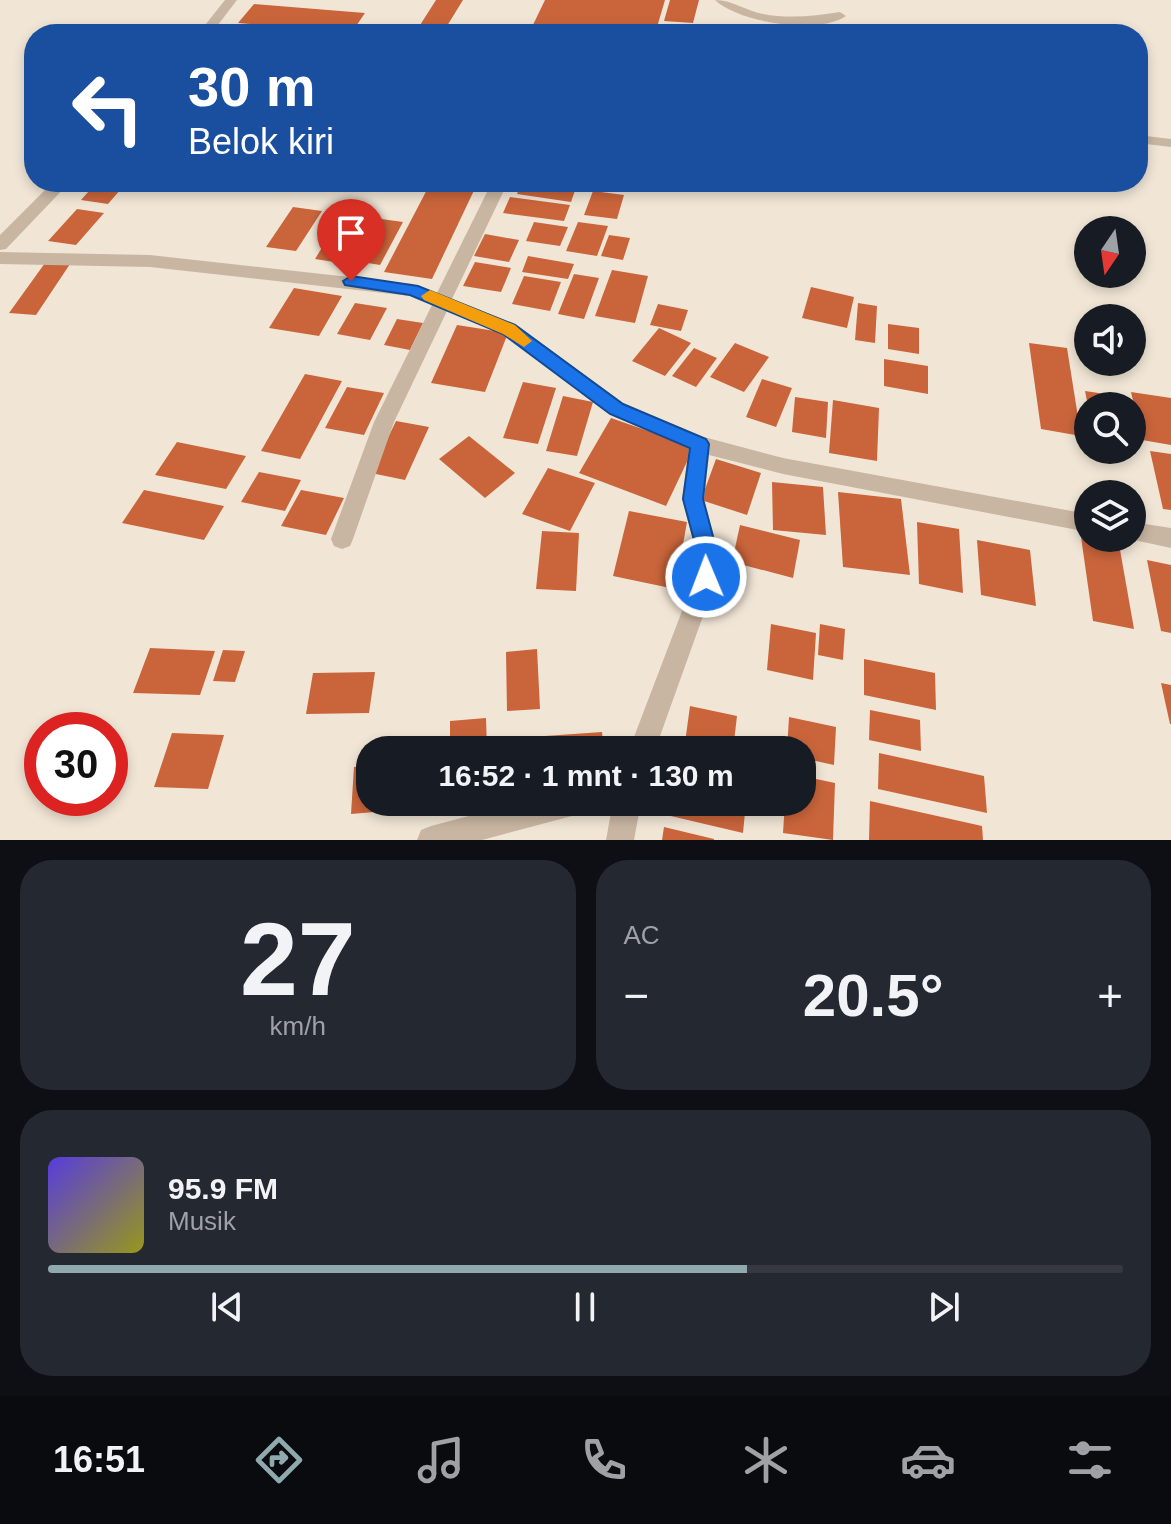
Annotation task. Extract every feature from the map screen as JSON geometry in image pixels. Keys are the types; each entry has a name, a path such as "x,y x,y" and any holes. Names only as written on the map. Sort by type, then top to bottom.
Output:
{"street":[{"path":"212,24 231,0"},
{"path":"721,0 748,14 793,21 840,16"},
{"path":"1148,140 1171,143"},
{"path":"0,245 52,192"},
{"path":"342,539 370,452 495,192"},
{"path":"0,258 150,261 413,290 509,329 617,409 700,444 783,466 1074,520"},
{"path":"647,736 706,577 708,555 693,499 700,444"},
{"path":"1146,534 1171,538"},
{"path":"431,840 520,816"},
{"path":"620,840 624,816"}],"building":[{"path":"436,0 463,0 448,24 421,24"},
{"path":"545,0 665,0 658,24 533,24"},
{"path":"670,0 699,0 693,23 664,21"},
{"path":"254,4 365,13 357,24 238,23"},
{"path":"88,192 118,192 108,204 81,200"},
{"path":"426,192 473,192 432,279 384,272"},
{"path":"518,192 574,192 571,202"},
{"path":"593,192 624,195 617,219 584,215"},
{"path":"510,197 570,205 564,221 503,213"},
{"path":"293,207 322,211 296,251 266,247"},
{"path":"77,209 104,213 76,245 48,241"},
{"path":"374,218 403,222 380,265 350,260"},
{"path":"534,222 568,227 560,246 526,241"},
{"path":"578,222 608,226 597,256 566,251"},
{"path":"336,225 361,228 341,263 315,259"},
{"path":"485,234 519,240 509,262 474,256"},
{"path":"609,235 630,238 623,260 601,256"},
{"path":"528,256 574,264 568,279 522,272"},
{"path":"475,262 511,268 501,292 463,286"},
{"path":"45,263 70,264 36,315 9,313"},
{"path":"612,270 648,276 635,323 595,316"},
{"path":"574,274 599,278 584,319 558,314"},
{"path":"524,276 561,282 550,311 512,304"},
{"path":"811,287 854,297 847,328 802,318"},
{"path":"294,288 342,296 319,336 269,328"},
{"path":"355,303 387,308 370,340 337,334"},
{"path":"858,303 877,306 875,343 855,340"},
{"path":"658,304 688,310 681,331 650,325"},
{"path":"397,319 423,323 410,350 384,345"},
{"path":"888,324 919,328 919,354 888,349"},
{"path":"457,325 508,333 485,392 431,383"},
{"path":"659,328 691,343 665,376 632,361"},
{"path":"735,343 769,357 744,392 710,377"},
{"path":"1029,343 1067,348 1074,392 1074,435 1041,429"},
{"path":"694,348 717,358 696,387 672,376"},
{"path":"884,359 928,366 928,394 884,386"},
{"path":"305,374 342,381 300,459 261,451"},
{"path":"762,379 792,388 776,427 746,417"},
{"path":"523,382 556,388 538,444 503,438"},
{"path":"347,387 384,393 364,435 325,428"},
{"path":"1146,394 1171,398 1171,445 1146,441"},
{"path":"563,396 593,402 577,456 546,451"},
{"path":"795,397 828,402 826,438 792,432"},
{"path":"833,400 879,408 877,461 829,453"},
{"path":"611,418 694,447 666,506 579,473"},
{"path":"396,421 429,427 405,480 371,473"},
{"path":"469,436 515,473 485,498 439,459"},
{"path":"177,442 246,456 226,489 155,475"},
{"path":"1150,451 1171,454 1171,510 1163,509"},
{"path":"716,459 761,473 747,515 701,500"},
{"path":"548,468 595,483 570,531 522,514"},
{"path":"259,472 301,480 285,511 241,502"},
{"path":"772,482 823,487 826,535 773,530"},
{"path":"144,490 224,506 204,540 122,523"},
{"path":"301,490 344,498 326,535 281,526"},
{"path":"838,492 901,499 910,575 843,567"},
{"path":"629,511 687,522 675,589 613,576"},
{"path":"917,522 959,529 963,593 919,584"},
{"path":"740,525 800,540 793,578 732,562"},
{"path":"542,531 579,533 576,591 536,589"},
{"path":"977,540 1030,550 1036,606 981,595"},
{"path":"1083,552 1120,552 1134,629 1093,621"},
{"path":"1147,560 1171,565 1171,633 1161,631"},
{"path":"771,624 816,633 813,680 767,670"},
{"path":"820,624 845,629 843,660 818,655"},
{"path":"150,648 215,651 200,695 133,693"},
{"path":"537,649 540,709 507,711 506,652"},
{"path":"223,650 245,651 235,682 213,681"},
{"path":"864,659 935,673 936,710 864,695"},
{"path":"375,672 369,713 306,714 313,673"},
{"path":"1161,683 1171,685 1171,724 1170,724"},
{"path":"690,706 737,716 735,736 686,736"},
{"path":"870,710 920,720 921,751 869,740"},
{"path":"789,717 836,727 834,765 816,761 816,736 788,736"},
{"path":"486,718 487,736 450,736 450,721"},
{"path":"602,732 602,736 545,736"},
{"path":"172,733 224,735 208,789 154,787"},
{"path":"879,753 984,776 987,813 878,789"},
{"path":"354,767 356,814 351,814"},
{"path":"816,779 835,783 833,840 783,833 784,816 816,816"},
{"path":"870,801 982,826 983,840 869,840"},
{"path":"671,816 745,816 743,833"},
{"path":"664,827 714,839 714,840 662,840"}],"slow traffic":[{"path":"430,296 509,329 524,341"}],"route":[{"path":"351,281 413,290 509,329 617,409 660,430 700,444 693,499 705,536 708,555 706,577"}]}
